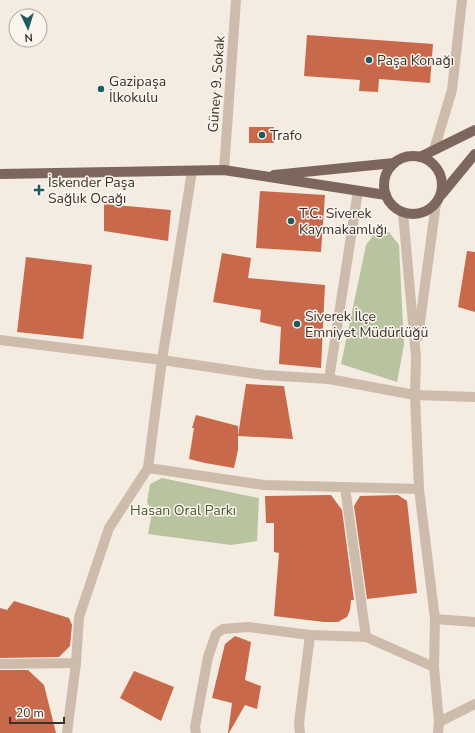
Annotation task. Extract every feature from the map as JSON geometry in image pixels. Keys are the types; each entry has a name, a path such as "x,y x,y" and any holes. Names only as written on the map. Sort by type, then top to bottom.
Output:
{"main road":[{"path":"420,157 475,130"},
{"path":"439,199 443,185 441,175 437,167 429,160 410,156 394,163 388,170 384,187 390,202 396,209 403,213 420,214 429,210 439,199 475,154"},
{"path":"256,176 394,163"},
{"path":"0,174 224,170 386,195"}],"street":[{"name":"Güney 9. Sokak","path":"224,170 236,0"},
{"path":"434,150 452,90 462,0"},
{"path":"68,733 76,663 79,617 108,528 148,468 162,360 192,171"},
{"path":"329,379 358,191"},
{"path":"416,357 439,199"},
{"path":"403,213 416,357 415,395 420,489 434,619 434,667 439,722 438,733"},
{"path":"0,340 162,360 264,375 329,379 415,395 475,397"},
{"path":"148,468 264,485 420,489"},
{"path":"345,487 366,637"},
{"path":"434,619 475,622"},
{"path":"196,733 195,726 208,657 216,634 223,629 248,627 310,635 366,637 434,667"},
{"path":"300,733 299,723 310,635"},
{"path":"0,664 76,663"},
{"path":"439,722 475,704"}],"green space":[{"path":"389,232 399,245 404,345 397,382 341,364 366,245 375,233"},
{"name":"Hasan Oral Parkı","path":"162,478 259,498 257,541 231,545 148,534 152,512 147,502 150,484"}],"building":[{"name":"Paşa Konağı","path":"307,35 433,44 430,83 379,79 378,92 359,91 360,80 304,76"},
{"name":"Trafo","path":"249,127 274,127 274,143 249,143"},
{"name":"T.C. Siverek Kaymakamlığı","path":"260,191 325,195 321,252 256,248"},
{"path":"104,204 171,210 168,241 104,231"},
{"path":"467,251 475,252 475,312 458,307"},
{"name":"Siverek İlçe Emniyet Müdürlüğü","path":"222,253 251,258 248,278 325,285 321,368 279,364 281,327 260,322 261,310 213,302"},
{"path":"26,257 92,265 83,339 17,332"},
{"path":"246,384 284,386 293,439 238,436"},
{"path":"196,415 238,426 238,450 234,468 189,459 194,428 192,428"},
{"path":"331,495 342,510 354,600 351,600 350,610 347,617 338,622 324,622 274,616 279,553 274,552 274,523 266,523 265,496"},
{"path":"398,495 407,501 417,593 367,599 354,506 360,496"},
{"path":"14,601 69,618 72,625 70,646 59,657 0,658 0,608 7,610"},
{"path":"235,636 251,642 245,680 261,686 257,709 245,705 228,733 232,703 212,698 225,644"},
{"path":"0,670 28,670 44,685 56,733 0,733"},
{"path":"134,671 174,687 161,721 120,698"}],"place":[{"name":"Paşa Konağı","path":"369,60"},
{"name":"Gazipaşa İlkokulu","path":"101,89"},
{"name":"Trafo","path":"262,135"},
{"name":"İskender Paşa Sağlık Ocağı","path":"39,190"},
{"name":"T.C. Siverek Kaymakamlığı","path":"291,221"},
{"name":"Siverek İlçe Emniyet Müdürlüğü","path":"297,324"}]}
